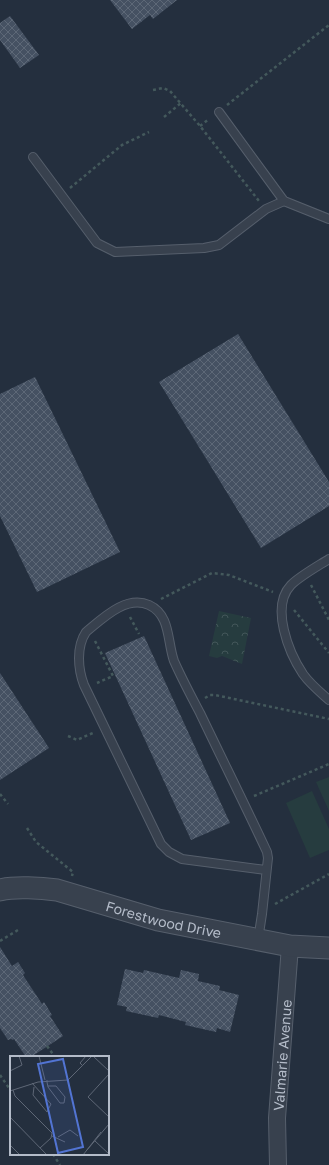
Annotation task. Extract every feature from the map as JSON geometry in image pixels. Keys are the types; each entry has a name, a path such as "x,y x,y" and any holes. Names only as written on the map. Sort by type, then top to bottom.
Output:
{"street":[{"name":"Forestwood Drive","path":"0,890 43,888 69,893 158,920 290,946 329,948"},
{"name":"Valmarie Avenue","path":"278,1165 277,1118 290,946"}],"lane":[{"path":"219,112 284,201 329,219"},
{"path":"33,157 97,243 115,252 204,248 219,245 266,209 284,201"},
{"path":"329,559 291,585 286,591 282,606 283,625 288,643 298,666 308,680 329,700"},
{"path":"258,940 263,911 266,870 267,852 172,655 164,620 154,608 143,603 129,602 120,606 86,632 82,641 79,658 82,678 164,848 175,856 190,861 266,870"}],"path":[{"path":"200,126 329,25"},
{"path":"153,90 163,88 170,91 266,209"},
{"path":"164,117 181,103"},
{"path":"62,196 122,144 149,132"},
{"path":"154,608 158,601 212,573 229,575 275,593"},
{"path":"306,575 329,620"},
{"path":"120,606 129,614 139,634"},
{"path":"294,610 329,653"},
{"path":"86,632 95,642 113,676 86,688"},
{"path":"195,703 210,695 215,695 329,719"},
{"path":"68,736 77,740 96,731"},
{"path":"242,800 329,764"},
{"path":"0,794 8,804"},
{"path":"27,828 36,842 73,872 69,893"},
{"path":"263,911 329,874"},
{"path":"0,941 18,930"},
{"path":"48,1046 54,1056"},
{"path":"0,1075 10,1090"},
{"path":"54,1155 60,1165"}],"green space":[{"path":"219,611 251,618 242,664 222,656 217,658 209,656"},
{"path":"329,777 329,811 316,782"},
{"path":"312,791 329,829 329,850 310,858 286,803"}],"building":[{"path":"110,0 177,0 153,19 150,15 132,29"},
{"path":"10,16 39,55 20,68 0,40 0,23"},
{"path":"238,334 329,482 329,506 261,548 159,382"},
{"path":"35,377 120,552 37,592 0,516 0,394"},
{"path":"144,636 230,823 191,840 105,653"},
{"path":"0,673 49,748 0,780"},
{"path":"0,947 12,966 18,962 25,973 23,975 42,1004 44,1002 52,1015 50,1016 63,1036 33,1056 25,1056 14,1039 8,1040 0,1028"},
{"path":"125,969 143,973 144,970 179,978 181,970 199,974 198,981 220,986 219,990 239,995 230,1032 217,1028 216,1032 185,1025 186,1022 159,1015 158,1018 126,1011 127,1007 117,1005"}]}
